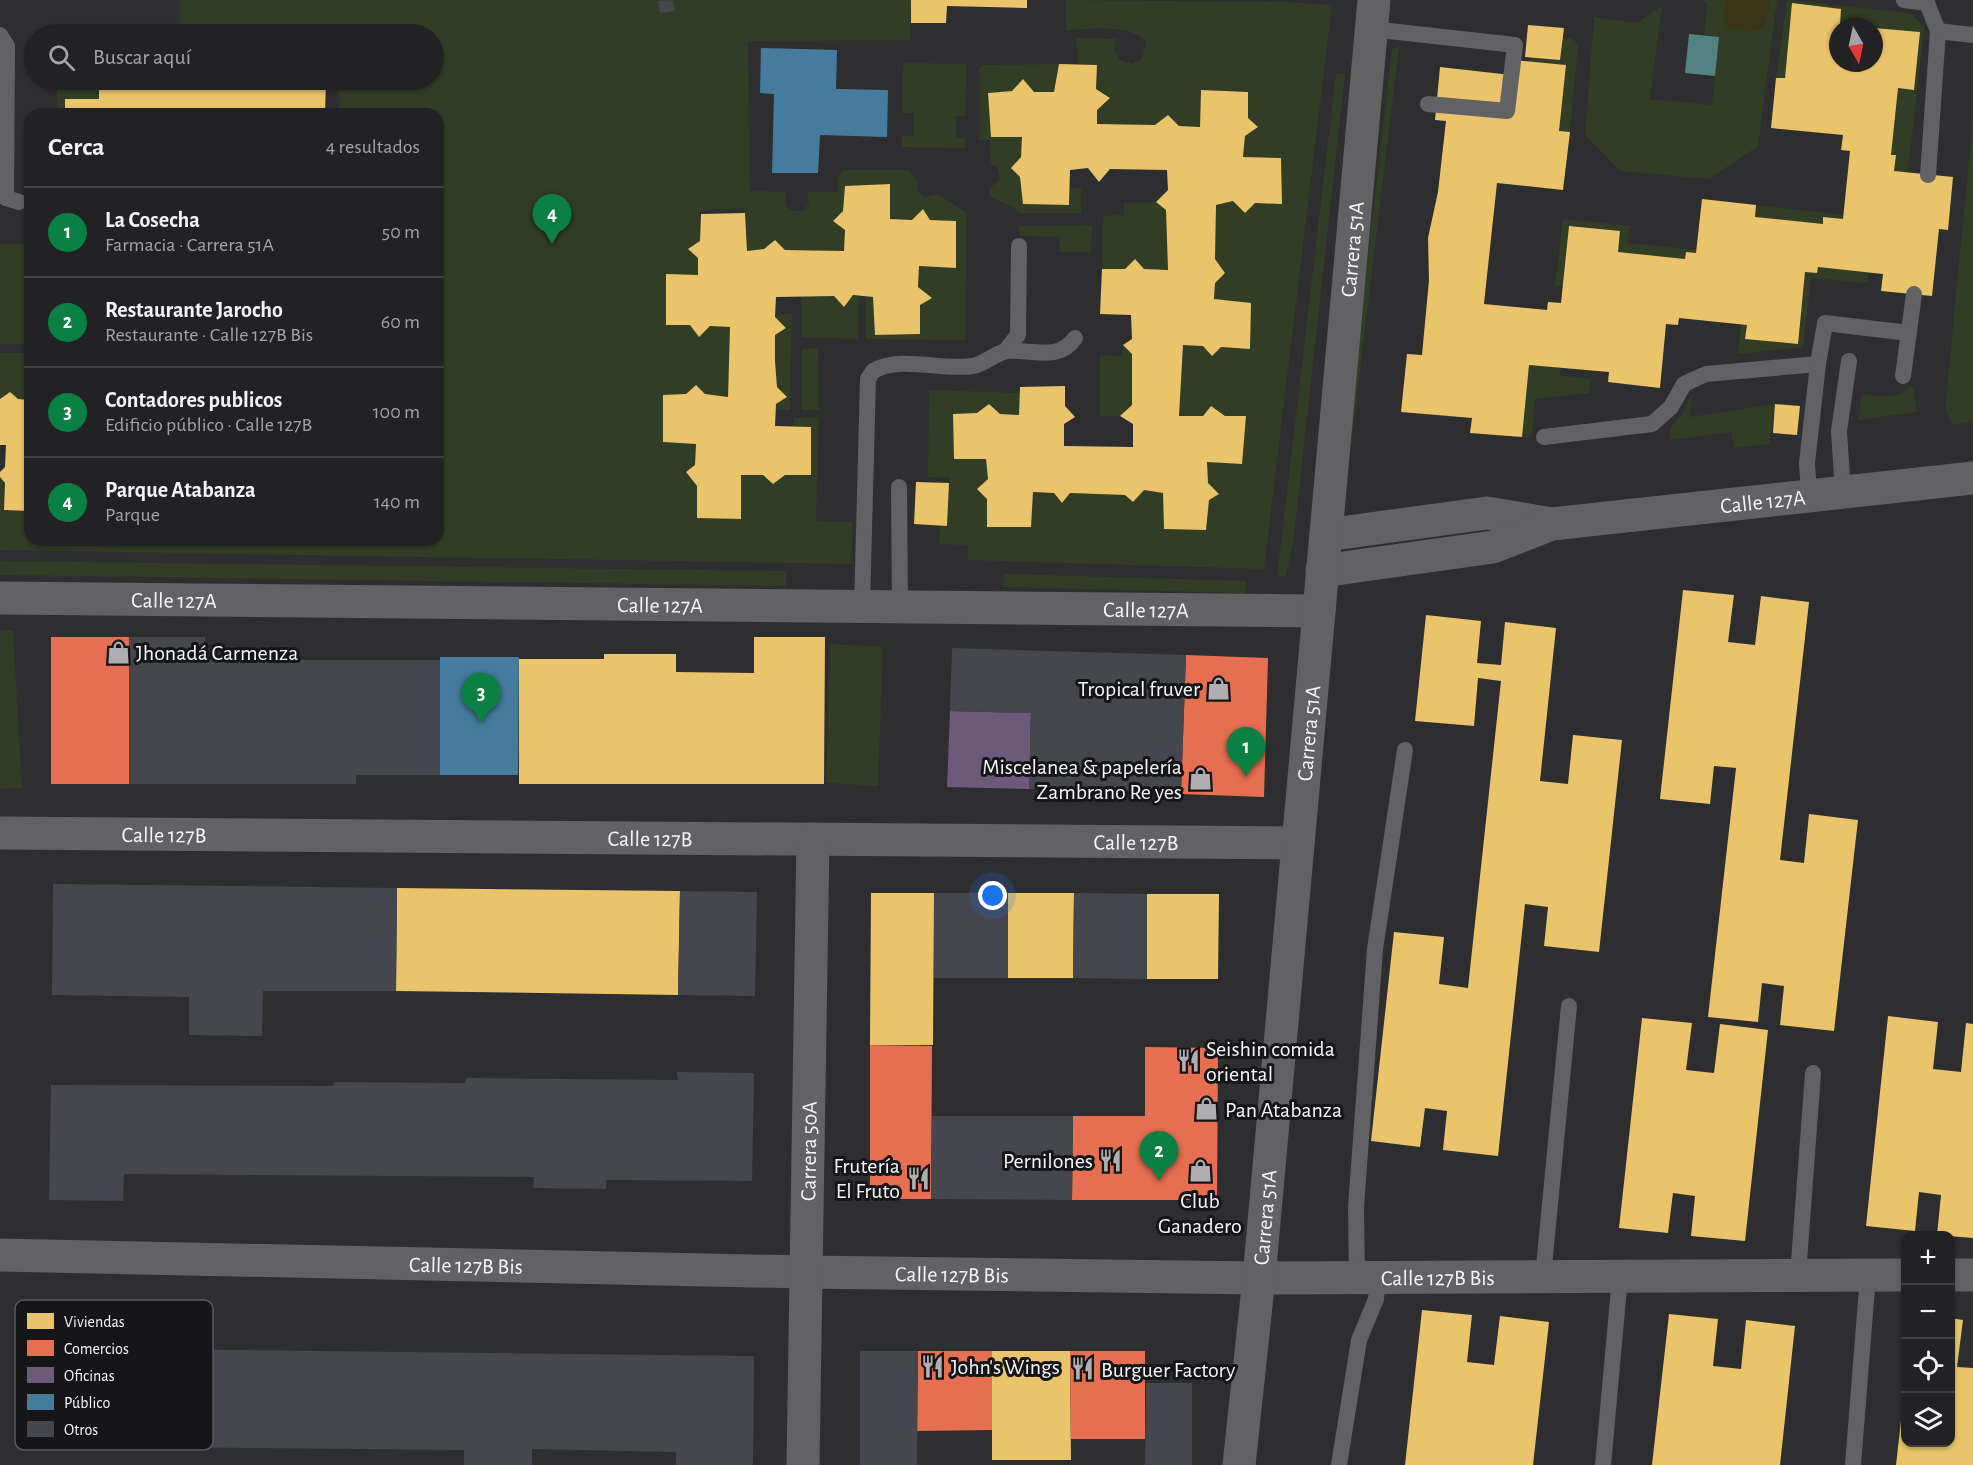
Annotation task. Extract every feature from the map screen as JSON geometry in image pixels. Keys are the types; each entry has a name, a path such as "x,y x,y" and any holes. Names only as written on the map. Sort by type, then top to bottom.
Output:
{"street":[{"name":"Carrera 51A","path":"1239,1465 1323,571 1372,14"},
{"name":"Calle 127A","path":"1323,571 1493,548 1552,524 1809,494 1973,478"},
{"name":"Calle 127A","path":"1326,535 1487,513 1552,524"},
{"name":"Calle 127A","path":"0,598 1319,611"},
{"name":"Calle 127B","path":"0,833 1298,843"},
{"name":"Carrera 50A","path":"803,1465 813,839"},
{"name":"Calle 127B Bis","path":"0,1255 805,1272 1258,1278 1901,1275"},
{"path":"1955,1275 1973,1275"}],"lane":[{"path":"1904,0 1927,3 1938,32 1928,175"},
{"path":"1372,14 1515,45 1507,111 1428,104"},
{"path":"1938,32 1973,35"},
{"path":"0,35 7,46 6,198 19,202"},
{"path":"862,607 868,379 873,370 891,365 974,366 1005,351 1018,335 1019,246"},
{"path":"1903,376 1914,294"},
{"path":"1809,494 1807,463 1825,323 1910,333"},
{"path":"1005,351 1060,352 1070,346 1075,338"},
{"path":"1843,492 1839,431 1849,361"},
{"path":"1544,437 1587,426 1652,424 1671,408 1684,384 1706,368 1738,377 1818,364"},
{"path":"898,488 900,607"},
{"path":"1339,1465 1359,1340 1376,1299 1368,1278 1356,1207 1375,949 1405,750"},
{"path":"1543,1277 1569,1006"},
{"path":"1798,1275 1813,1073"},
{"path":"1853,1465 1868,1275"},
{"path":"1604,1465 1620,1277"}],"green space":[{"path":"179,0 911,0 910,40 748,41 750,191 785,192 786,206 793,211 803,211 809,204 807,192 837,192 838,176 843,170 908,170 917,180 918,192 924,197 938,194 967,213 965,340 866,339 865,297 873,297 875,335 920,334 920,305 931,298 918,287 919,266 956,268 956,221 930,220 923,209 912,220 890,219 890,184 845,186 843,211 833,221 845,230 844,251 785,250 775,240 764,249 747,251 744,208 700,211 700,241 688,249 698,258 698,275 666,275 666,325 690,325 699,337 710,326 730,327 728,397 663,395 663,442 696,444 695,465 686,473 697,486 697,517 741,519 741,475 763,475 773,484 785,475 811,474 811,427 793,426 794,418 819,417 816,521 852,522 852,564 0,550 0,477 5,483 4,510 24,511 24,546 444,546 444,108 339,108 339,90 444,90 444,24 179,24"},
{"path":"1066,0 1284,2 1332,5 1264,569 968,560 968,545 939,544 940,526 947,526 950,478 928,477 929,390 1020,393 1019,415 1000,414 989,404 977,413 953,414 954,459 986,459 988,479 977,489 987,499 987,527 1031,527 1033,492 1054,493 1062,503 1070,493 1125,495 1132,502 1144,490 1163,493 1164,529 1206,530 1207,462 1245,416 1225,416 1211,406 1203,416 1179,416 1183,345 1214,299 1215,283 1224,273 1215,259 1216,205 1233,201 1245,213 1255,203 1282,204 1281,158 1243,157 1245,136 1258,127 1248,118 1247,92 1201,90 1200,127 1179,126 1168,115 1155,125 1097,124 1097,110 1110,98 1096,89 1097,65 1078,64 1076,38 1116,39 1114,50 1120,60 1132,64 1142,59 1146,42 1139,36 1120,29 1066,30"},
{"path":"1703,0 1777,0 1758,146 1709,179 1620,171 1585,135 1594,17 1637,23 1662,6 1650,99 1712,105 1719,37 1704,35 1707,4"},
{"path":"1787,0 1911,13 1924,27 1908,172 1894,171 1896,156 1891,155 1898,88 1914,90 1920,32 1883,29 1883,18 1840,18 1841,9 1792,3 1785,78 1776,78"},
{"path":"1563,37 1572,38 1578,45 1570,132 1559,131 1530,62 1532,57 1560,60"},
{"path":"1399,47 1351,446 1346,446 1392,49"},
{"path":"903,63 967,64 965,116 956,116 956,137 965,138 965,148 902,147 902,136 914,136 914,113 902,113"},
{"path":"1059,64 1054,92 1034,92 1023,79 1012,91 988,93 991,136 1022,137 1023,204 1069,205 1070,188 1081,188 1081,213 1019,213 1011,206 990,197 990,188 999,180 999,172 996,166 991,165 989,140 979,140 979,69 982,65"},
{"path":"1336,73 1345,74 1294,537 1286,576 1277,577"},
{"path":"57,90 99,90 99,99 65,99 65,108 57,108"},
{"path":"1973,117 1973,422 1953,425 1945,409"},
{"path":"1156,202 1166,210 1168,270 1144,269 1135,259 1125,269 1102,269 1103,216 1124,215 1124,203"},
{"path":"1756,205 1843,215 1843,219 1824,217 1823,224 1755,217"},
{"path":"1563,219 1630,226 1628,243 1696,250 1696,253 1686,252 1685,259 1618,252 1620,231 1569,226 1563,286 1555,286"},
{"path":"1092,225 1091,252 1060,252 1059,237 1020,236 1019,226"},
{"path":"0,244 24,244 24,344 0,344"},
{"path":"1818,267 1869,272 1867,283 1811,278 1803,347 1738,354 1741,325 1747,325 1746,339 1798,344 1805,272 1817,273"},
{"path":"853,295 859,296 858,339 802,337 801,296 834,296 844,306"},
{"path":"776,314 792,314 790,410 776,410 776,404 786,397 777,387"},
{"path":"1123,345 1132,354 1132,405 1120,416 1100,416 1100,355 1122,356"},
{"path":"818,348 819,410 802,410 802,349"},
{"path":"0,353 24,353 24,400 18,399 10,392 0,399"},
{"path":"1529,365 1561,368 1560,375 1591,379 1589,393 1535,399 1532,435 1529,438 1522,437"},
{"path":"1910,387 1913,388 1917,412 1858,420 1862,394 1894,395"},
{"path":"1692,393 1690,417 1775,404 1769,444 1734,448 1731,432 1669,440 1671,427 1682,415"},
{"path":"0,561 786,571 786,586 0,575"},
{"path":"1003,574 1246,581 1245,593 1003,587"},
{"path":"13,630 22,788 0,789 0,631"},
{"path":"830,644 883,647 878,786 826,783"}],"sand":[{"path":"1726,0 1770,0 1766,25 1757,30 1746,31 1726,26 1723,16"}],"water":[{"path":"1689,34 1719,37 1715,76 1685,73"}],"building: Viviendas":[{"path":"911,0 1027,0 1027,8 947,6 946,23 911,23"},
{"path":"1792,3 1841,9 1840,18 1829,18 1829,72 1883,72 1883,29 1920,32 1914,90 1898,88 1891,155 1896,155 1894,171 1953,177 1948,230 1939,229 1932,296 1881,291 1883,274 1818,267 1817,273 1805,272 1798,344 1745,339 1747,325 1679,318 1678,325 1666,324 1660,388 1608,382 1609,372 1529,365 1522,437 1470,433 1472,418 1401,412 1407,354 1422,355 1429,280 1428,238 1438,192 1446,121 1435,120 1440,67 1511,75 1512,60 1566,65 1559,131 1570,132 1563,190 1497,183 1484,304 1547,310 1548,302 1561,303 1569,226 1620,231 1618,252 1685,259 1686,252 1696,253 1702,199 1756,205 1755,217 1823,224 1823,217 1843,219 1850,151 1841,150 1843,135 1771,128 1776,78 1785,78"},
{"path":"1528,25 1564,28 1560,60 1525,57"},
{"path":"1059,64 1097,65 1096,89 1110,98 1097,110 1097,124 1155,125 1168,115 1179,126 1200,127 1201,90 1248,92 1248,118 1258,127 1245,136 1243,157 1281,158 1282,204 1255,203 1245,213 1233,201 1216,205 1215,259 1225,273 1215,283 1214,299 1251,303 1250,349 1221,347 1212,356 1203,346 1183,345 1179,416 1203,416 1211,406 1225,416 1246,416 1242,464 1207,462 1208,483 1219,494 1209,500 1206,530 1164,529 1163,493 1144,490 1133,502 1125,495 1070,493 1062,503 1054,493 1033,492 1031,527 987,527 987,499 977,489 988,479 986,459 954,459 953,414 977,413 989,404 1000,414 1019,415 1020,387 1065,386 1065,406 1075,417 1064,424 1064,446 1133,447 1133,424 1120,416 1132,405 1132,354 1123,345 1132,339 1131,315 1100,314 1102,269 1125,269 1135,259 1144,269 1168,270 1166,210 1156,202 1168,190 1167,170 1110,169 1099,182 1088,168 1070,170 1069,205 1023,204 1020,177 1011,168 1021,157 1022,137 991,137 988,93 1012,91 1023,79 1034,92 1054,92"},
{"path":"99,90 326,90 325,108 65,108 65,99 99,99"},
{"path":"890,184 890,219 912,220 923,209 930,220 956,221 956,268 919,266 918,287 932,298 920,305 920,334 875,335 873,297 853,295 844,307 834,296 776,297 775,317 786,328 775,335 777,387 787,397 776,404 775,426 811,427 811,475 785,475 773,484 763,475 741,475 741,519 697,518 697,486 686,472 695,465 696,444 663,442 663,395 686,394 696,385 705,394 728,397 730,327 710,326 699,337 690,325 666,325 666,274 698,275 698,258 688,249 700,241 701,214 745,213 747,251 764,249 775,240 785,250 844,251 845,230 833,221 843,211 845,186"},
{"path":"10,392 18,399 24,400 24,511 4,510 5,483 0,477 0,472 5,467 6,445 0,445 0,399"},
{"path":"1775,404 1800,406 1797,435 1773,433"},
{"path":"916,482 949,483 947,526 914,524"},
{"path":"1683,590 1734,595 1728,642 1755,645 1761,596 1809,602 1780,860 1804,863 1809,814 1858,820 1834,1031 1780,1025 1784,986 1762,983 1758,1022 1708,1017 1736,768 1714,766 1710,804 1660,799"},
{"path":"1426,615 1481,621 1477,663 1501,665 1505,622 1556,628 1540,781 1568,784 1573,735 1622,740 1599,952 1544,946 1548,907 1525,904 1498,1156 1443,1150 1447,1111 1425,1108 1420,1147 1371,1141 1394,932 1444,937 1439,984 1468,988 1501,681 1478,678 1474,726 1415,721"},
{"path":"754,637 825,637 824,784 519,784 519,659 604,659 604,654 676,654 676,672 754,673"},
{"path":"397,888 680,891 678,995 396,991"},
{"path":"871,893 934,893 933,1045 870,1045"},
{"path":"1008,893 1074,893 1073,978 1008,978"},
{"path":"1147,894 1219,894 1218,979 1147,979"},
{"path":"1888,1016 1938,1022 1933,1069 1961,1072 1966,1023 1973,1024 1973,1238 1955,1236 1955,1231 1937,1231 1941,1195 1919,1192 1915,1231 1866,1226"},
{"path":"1642,1018 1692,1023 1686,1070 1714,1073 1720,1024 1768,1030 1745,1241 1691,1236 1695,1196 1673,1193 1668,1233 1619,1228"},
{"path":"1422,1310 1472,1315 1467,1362 1494,1365 1500,1316 1549,1322 1533,1465 1405,1465"},
{"path":"1669,1314 1718,1319 1713,1366 1741,1369 1746,1320 1795,1326 1780,1465 1652,1465"},
{"path":"1955,1319 1963,1320 1957,1367 1973,1368 1973,1465 1896,1465 1901,1421 1901,1447 1955,1447"},
{"path":"992,1351 1070,1351 1071,1460 992,1460"}],"building: Comercios":[{"path":"51,637 129,637 129,784 51,784"},
{"path":"1186,655 1268,658 1264,797 1181,794"},
{"path":"870,1045 932,1046 931,1199 870,1199"},
{"path":"1145,1047 1218,1048 1217,1200 1072,1200 1073,1116 1145,1116"},
{"path":"918,1351 992,1351 992,1430 917,1431"},
{"path":"1070,1351 1145,1351 1145,1439 1071,1439"}],"building: Oficinas":[{"path":"950,711 1031,713 1029,789 947,787"}],"building: Público":[{"path":"761,48 837,50 836,89 888,90 887,137 820,135 818,173 772,173 774,94 760,93"},
{"path":"440,657 519,657 518,775 440,775"}],"building: Otros":[{"path":"673,0 675,11 660,13 658,1"},
{"path":"129,637 205,637 205,660 440,660 440,775 356,775 356,784 129,784"},
{"path":"952,648 1186,655 1181,794 1029,789 1031,713 950,711"},
{"path":"53,884 397,888 396,991 263,991 262,1036 189,1035 189,997 52,995"},
{"path":"680,891 757,892 755,996 678,995"},
{"path":"934,893 1008,893 1008,978 934,978"},
{"path":"1074,893 1147,894 1147,979 1073,978"},
{"path":"677,1072 754,1073 752,1181 606,1180 606,1189 533,1188 534,1177 124,1174 123,1201 49,1200 51,1085 333,1086 334,1082 465,1083 466,1078 678,1080"},
{"path":"932,1116 1073,1116 1072,1200 931,1199"},
{"path":"213,1350 754,1356 753,1465 676,1465 676,1452 532,1449 532,1465 464,1465 464,1450 213,1448"},
{"path":"860,1351 918,1351 917,1465 860,1465"},
{"path":"1146,1383 1192,1383 1192,1465 1145,1465"}],"place":[{"name":"Parque Atabanza","path":"552,244"},
{"name":"Jhonadá Carmenza","path":"118,652"},
{"name":"Tropical fruver","path":"1218,688"},
{"name":"Contadores publicos","path":"481,723"},
{"name":"La Cosecha","path":"1246,777"},
{"name":"Miscelanea & papelería Zambrano Re yes","path":"1200,779"},
{"name":"Seishin comida oriental","path":"1188,1061"},
{"name":"Pan Atabanza","path":"1207,1109"},
{"name":"Pernilones","path":"1111,1160"},
{"name":"Club Ganadero","path":"1200,1171"},
{"name":"Frutería El Fruto","path":"918,1178"},
{"name":"Restaurante Jarocho","path":"1159,1181"},
{"name":"John's Wings","path":"933,1366"},
{"name":"Burguer Factory","path":"1083,1369"}]}
